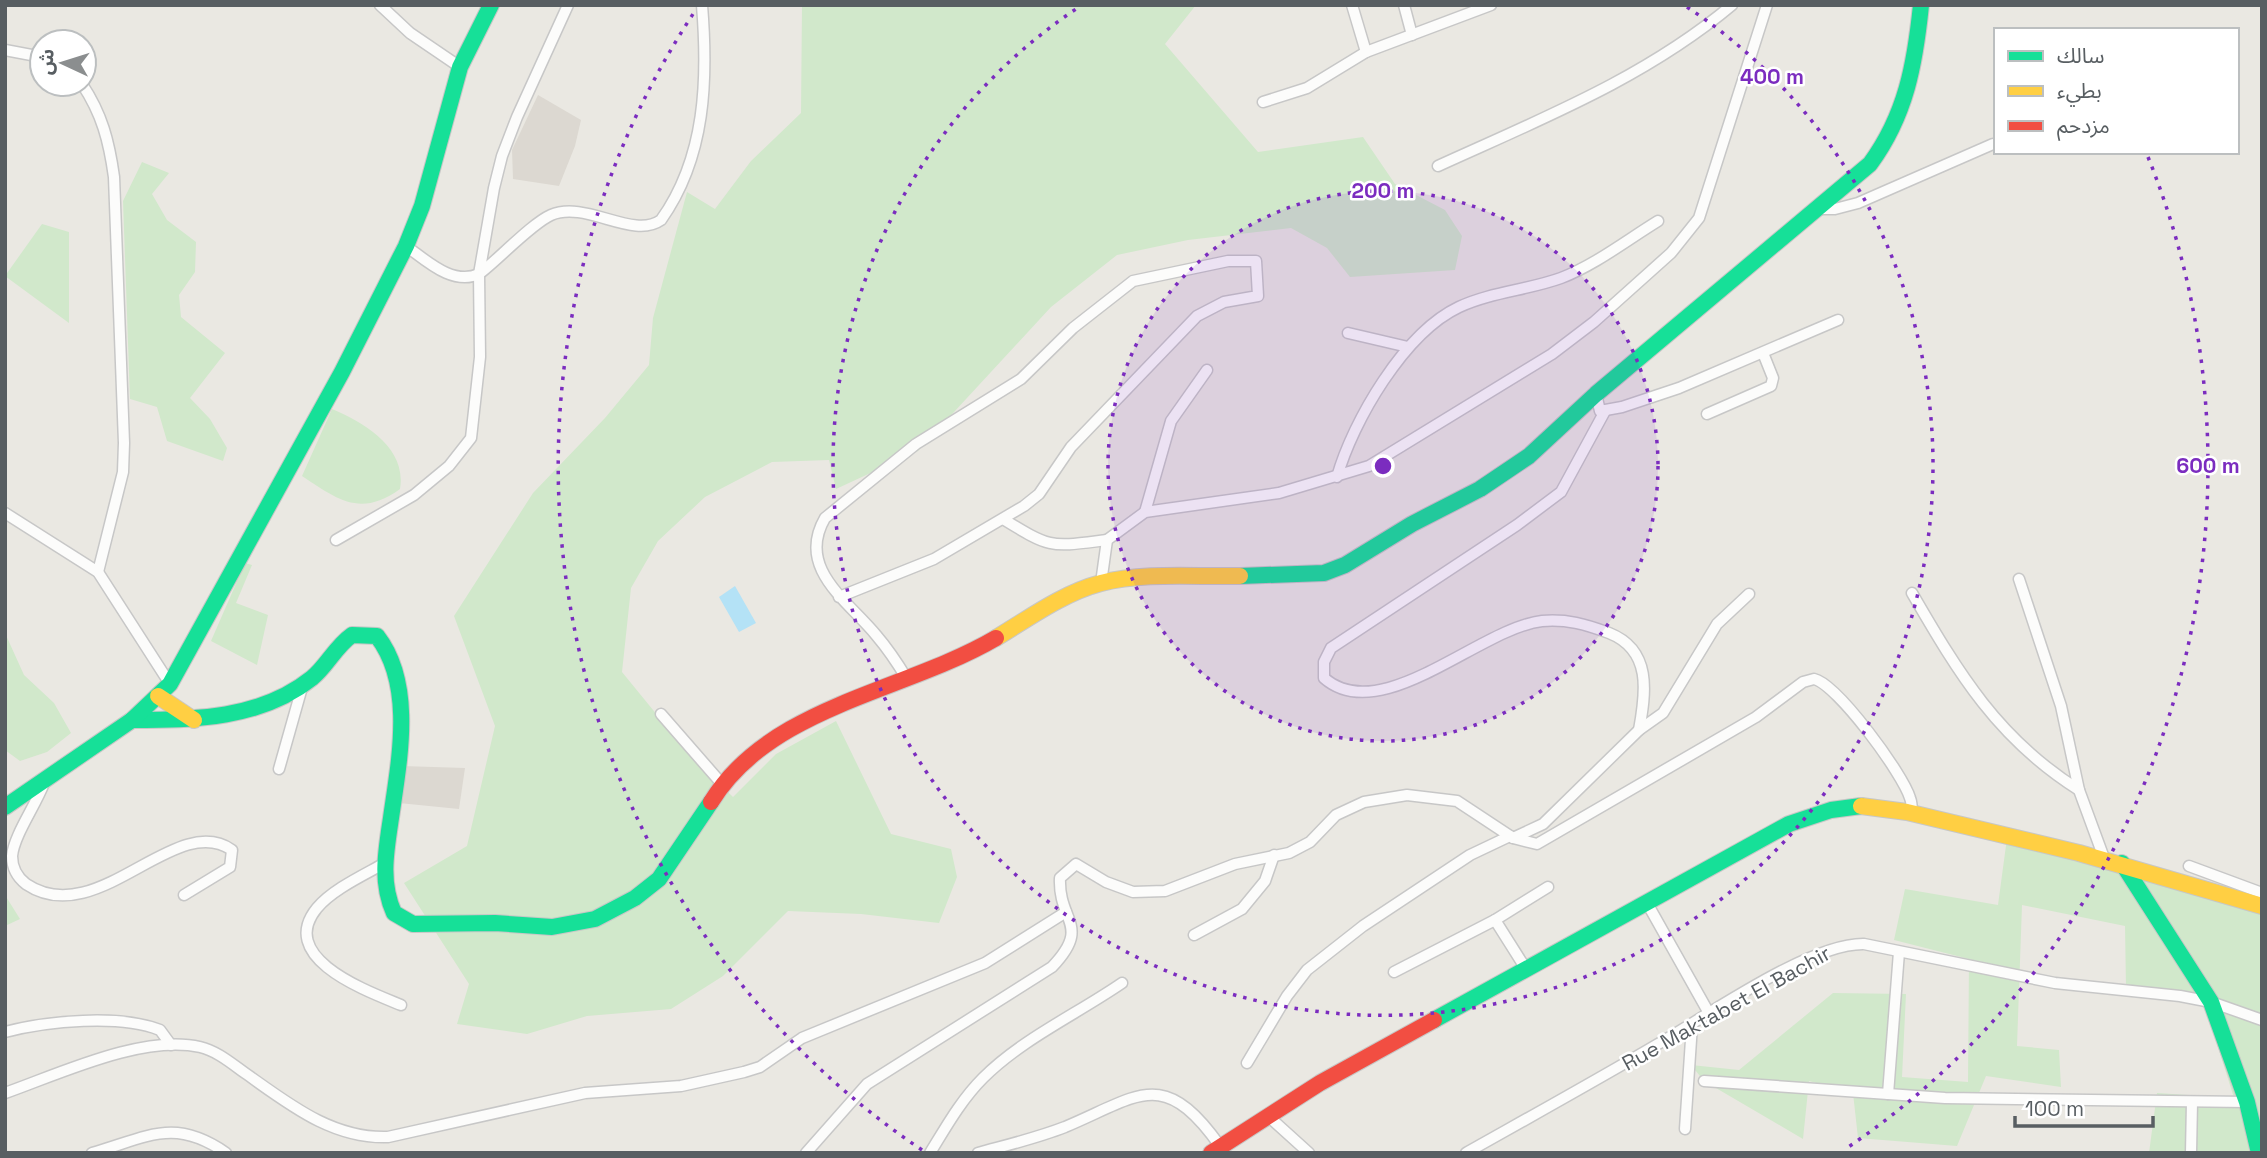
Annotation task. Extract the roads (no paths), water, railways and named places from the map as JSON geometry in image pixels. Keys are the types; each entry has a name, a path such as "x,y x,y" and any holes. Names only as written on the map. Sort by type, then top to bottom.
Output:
{"street":[{"path":"380,5 410,33 460,67"},
{"path":"5,807 44,783 132,720 164,690 329,396 406,246 422,206 460,67 491,5"},
{"path":"336,540 414,495 449,466 471,438 480,357 479,274 502,156 568,5"},
{"path":"406,246 450,274 466,278 479,274 551,215 582,212 643,227 661,219 686,173 703,111 706,65 702,5"},
{"path":"1352,5 1366,52"},
{"path":"1404,5 1412,35"},
{"path":"1263,102 1307,88 1366,52 1468,10 1492,5"},
{"path":"1438,166 1647,66 1689,40 1732,5"},
{"path":"1003,519 1041,542 1054,546 1107,540 1144,512 1279,493 1337,477 1368,466 1552,354 1594,322 1671,253 1699,218 1767,5"},
{"path":"132,720 194,720 249,710 303,684 323,668 345,639 358,633 378,638 393,658 401,694 400,728 385,863 386,896 394,913 413,924 472,922 552,927 582,923 635,898 659,879 685,844 722,784 747,757 817,715 960,659 1049,605 1101,583 1206,576 1296,575 1337,569 1510,470 1731,278 1870,164 1901,118 1915,66 1921,5"},
{"path":"5,50 28,54"},
{"path":"92,98 108,136 114,177 124,443 123,472 98,572"},
{"path":"1818,209 1835,209 1858,204 1993,144"},
{"path":"1337,477 1344,452 1366,409 1408,347 1457,308 1564,277 1658,221"},
{"path":"839,597 934,559 1003,519 1039,494 1072,447 1197,317 1224,302 1258,296 1256,261 1228,261 1133,281 1073,328 1021,379 916,444 834,509 818,530 814,547 817,564 839,597 875,633 907,679"},
{"path":"1596,394 1599,410 1605,411 1679,388 1838,320"},
{"path":"1348,333 1408,347"},
{"path":"1707,414 1771,386 1773,378 1763,353"},
{"path":"1144,512 1171,421 1208,370"},
{"path":"1605,411 1561,492 1517,525 1331,648 1324,662 1324,678 1335,688 1375,692 1539,621 1574,620 1626,640 1642,667 1645,695 1639,730"},
{"path":"5,513 98,572 164,690 194,720"},
{"path":"1101,583 1107,540"},
{"path":"2019,579 2061,706 2079,790 2104,858"},
{"path":"1912,593 1941,643 1998,725 2036,761 2079,790"},
{"path":"1247,1063 1287,996 1307,970 1363,926 1470,855 1543,824 1639,730 1663,713 1717,624 1749,594"},
{"path":"806,1153 867,1084 1052,967 1072,942 1073,934 1060,878 1076,864 1106,882 1142,894 1165,891 1235,864 1301,848 1336,815 1364,802 1407,795 1457,801 1511,837 1537,844 1606,801 1756,717 1803,682 1814,679 1831,689 1867,731 1900,779 1910,798 1912,814"},
{"path":"279,769 303,684"},
{"path":"661,714 722,784"},
{"path":"44,783 12,856 15,871 21,880 34,889 49,893 88,892 190,844 217,844 232,850 230,867 184,895"},
{"path":"978,1153 1065,1127 1125,1098 1151,1093 1169,1098 1191,1111 1216,1149 1267,1115 1526,968 1790,824 1847,806 1912,814 2104,858 2193,881 2262,906"},
{"path":"1194,936 1242,909 1265,881 1274,856"},
{"path":"385,863 318,906 309,920 308,937 310,950 319,962 367,990 401,1005"},
{"path":"2122,863 2211,1002 2247,1102 2259,1153"},
{"path":"2193,881 2189,866 2262,892"},
{"path":"1394,972 1495,920 1548,887"},
{"path":"1647,903 1710,1015"},
{"path":"5,1093 125,1051 172,1045 200,1047 213,1052 301,1113 358,1136 388,1137 585,1093 681,1086 738,1075 760,1066 802,1038 985,963 1066,912"},
{"path":"1495,920 1526,968"},
{"name":"Rue Maktabet El Bachir","path":"1466,1153 1829,949 1845,945 1864,944 2055,982 2180,996 2211,1002 2262,1020"},
{"path":"1888,1094 1899,952"},
{"path":"930,1153 964,1100 985,1076 1038,1037 1122,984"},
{"path":"5,1032 60,1023 125,1023 160,1031 172,1045"},
{"path":"1685,1129 1692,1025"},
{"path":"1704,1081 1888,1094 2247,1102"},
{"path":"2191,1153 2192,1102"},
{"path":"1267,1115 1309,1153"},
{"path":"92,1153 174,1131 201,1137 226,1153"}],"water":[{"path":"735,586 756,623 739,632 719,597"}]}
